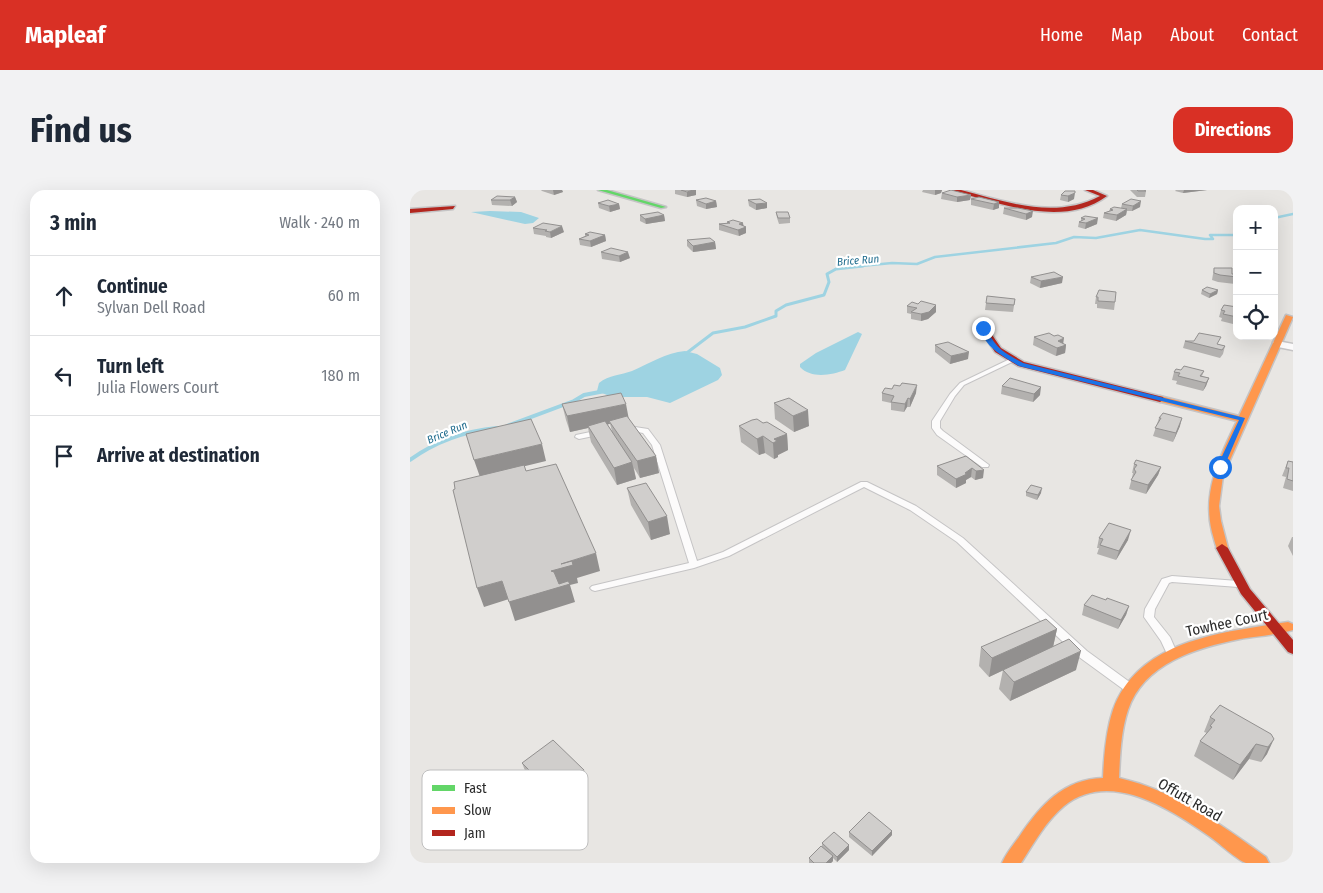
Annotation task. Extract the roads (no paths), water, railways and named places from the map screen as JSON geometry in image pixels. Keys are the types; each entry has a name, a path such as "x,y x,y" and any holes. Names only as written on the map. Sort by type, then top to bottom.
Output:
{"street":[{"path":"601,190 653,203 663,208"},
{"path":"955,190 1049,211 1075,211 1104,196 1088,190"},
{"path":"410,211 453,207"},
{"path":"1289,317 1220,467 1214,501 1215,521 1220,542 1240,584 1293,649"},
{"path":"983,328 990,343 1012,360 1041,370 1242,419"},
{"path":"1277,344 1293,347"},
{"name":"Towhee Court","path":"1111,784 1112,737 1131,689 1148,670 1172,653 1205,640 1293,626"},
{"name":"Offutt Road","path":"1011,863 1042,821 1066,795 1087,786 1111,784 1129,786 1160,797 1192,816 1260,863"}],"lane":[{"path":"985,465 940,434 936,428 936,422 952,395 962,384 1012,360"},
{"path":"579,437 629,427 645,430 651,436 662,461 694,565"},
{"path":"595,588 694,565 726,554 864,484 913,508 960,540 1083,654 1131,689"},
{"path":"1172,653 1166,640 1149,617 1150,609 1165,580 1172,578 1240,584"}],"water":[{"path":"471,212 521,212 539,218 533,223 525,224"},
{"path":"858,332 862,334 845,370 816,375 800,367 800,364 816,353"},
{"path":"685,351 697,354 720,368 722,375 718,380 670,403 647,397 612,397 597,391 599,383 607,378 632,371 665,356"}],"waterway":[{"name":"Brice Run","path":"1278,217 1293,214"},
{"name":"Brice Run","path":"851,267 892,263 917,264 935,257 1056,243 1074,237 1096,238 1140,230 1205,239 1213,239 1210,235 1233,235"},
{"name":"Brice Run","path":"684,355 713,333 745,327 776,316 776,311 786,305 824,295 829,282 827,274 836,269 863,266"},
{"name":"Brice Run","path":"507,426 574,401 584,395 605,391"},
{"name":"Brice Run","path":"410,460 430,447 451,438 462,434 497,428"}]}
